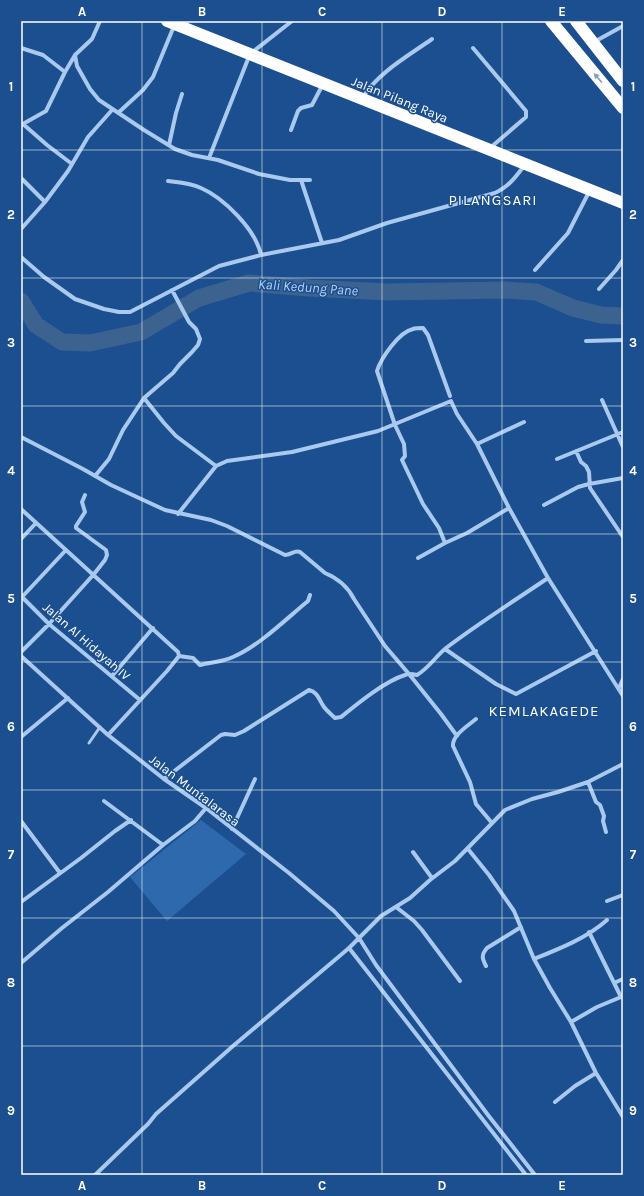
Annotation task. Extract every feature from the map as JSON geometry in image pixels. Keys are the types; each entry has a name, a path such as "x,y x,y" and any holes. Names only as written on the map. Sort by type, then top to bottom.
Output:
{"highway":[{"path":"551,21 623,108"},
{"path":"576,21 623,81"},
{"name":"Jalan Pilang Raya","path":"171,22 623,203"}],"street":[{"path":"72,164 22,125 46,111 75,55 92,39 100,21"},
{"path":"209,158 250,54 292,21"},
{"path":"118,113 143,90 153,77 171,22"},
{"path":"592,43 623,26"},
{"path":"361,99 371,86 399,61 432,39"},
{"path":"21,48 43,55 65,72"},
{"path":"473,48 527,114 526,117 488,150"},
{"path":"75,55 77,66 90,89 99,100 112,110 169,145 192,155 209,158 259,174 290,180 310,180"},
{"path":"291,130 298,111 301,108 312,106 323,84"},
{"path":"169,145 182,94"},
{"path":"21,229 45,202 72,164 88,137 112,110"},
{"path":"21,257 44,277 75,300 104,309 119,312 130,312 219,266 261,255 339,240 387,223 495,193 504,189 512,182 525,164"},
{"path":"21,178 45,202"},
{"path":"301,180 322,243"},
{"path":"168,181 180,182 201,188 219,199 244,222 259,247 261,255"},
{"path":"535,270 568,233 590,190"},
{"path":"599,290 623,260"},
{"path":"96,476 109,459 123,430 144,398 173,373 198,345 200,339 196,329 190,322 172,290"},
{"path":"445,543 439,528 423,504 402,460 405,456 404,444 395,424 377,371 379,363 396,341 413,328 423,328 428,335 450,396"},
{"path":"586,341 623,340"},
{"path":"144,398 176,436 216,466"},
{"path":"602,400 623,447"},
{"path":"178,514 216,466 227,461 292,452 378,431 451,401 457,414 477,444 509,508 548,578 596,651 623,696"},
{"path":"477,444 524,422"},
{"path":"557,459 623,432"},
{"path":"21,437 111,485 165,510 211,520 227,526 285,555 295,551 300,552 325,573 346,587 385,646 409,674 457,736"},
{"path":"576,451 581,462 586,466 589,472 589,484 623,537"},
{"path":"544,506 569,491 589,484 623,478"},
{"path":"21,652 49,624 105,560 107,555 106,550 76,528 84,512 82,502 85,495"},
{"path":"418,558 467,533 509,508"},
{"path":"21,509 153,628 179,654 192,658 200,665 232,658 248,650 308,601 310,595"},
{"path":"21,539 36,523"},
{"path":"22,596 66,550"},
{"path":"164,779 221,735 235,735 244,731 309,690 316,694 324,706 336,718 338,718 386,684 404,675 417,675 423,671 445,650 485,619 548,578"},
{"name":"Jalan Al Hidayah IV","path":"22,596 49,624 140,700"},
{"path":"112,676 153,628"},
{"path":"445,650 496,684 516,694 596,651"},
{"path":"108,735 167,671 179,654"},
{"name":"Jalan Muntalarasa","path":"21,656 99,728 289,873 334,911 358,939 522,1163"},
{"path":"619,688 623,679"},
{"path":"21,737 66,699"},
{"path":"476,719 452,742 470,782 476,804 492,823"},
{"path":"95,1175 148,1124 156,1114 350,947 381,916 410,898 432,878 455,861 505,810 517,804 588,782 623,764"},
{"path":"232,829 255,779"},
{"path":"588,782 596,802 601,808 604,816 603,821 606,832"},
{"path":"104,801 163,845"},
{"path":"21,963 163,845 198,818 205,809"},
{"path":"21,902 131,820"},
{"path":"21,821 60,873"},
{"path":"468,849 514,910 534,959 571,1022 596,1073 623,1117"},
{"path":"413,852 432,878"},
{"path":"607,901 623,895"},
{"path":"396,907 422,930 460,981"},
{"path":"534,959 562,947 590,932 607,920"},
{"path":"486,966 482,958 483,953 521,927"},
{"path":"571,1022 597,1007 622,997 590,932"},
{"path":"350,947 447,1072 522,1163 535,1175"},
{"path":"614,983 623,979"},
{"path":"447,1072 452,1068"},
{"path":"554,1102 575,1086 596,1073"},
{"path":"522,1163 526,1175"}],"lane":[{"path":"89,743 99,728"}],"shaded area":[{"path":"201,820 246,854 167,921 130,877"}],"waterway":[{"name":"Kali Kedung Pane","path":"21,301 36,325 62,342 90,343 141,332 199,298 249,283 388,292 504,290 536,292 573,308 601,315 623,316"}],"district":[{"name":"PILANGSARI","path":"493,200"},
{"name":"KEMLAKAGEDE","path":"544,711"}]}
